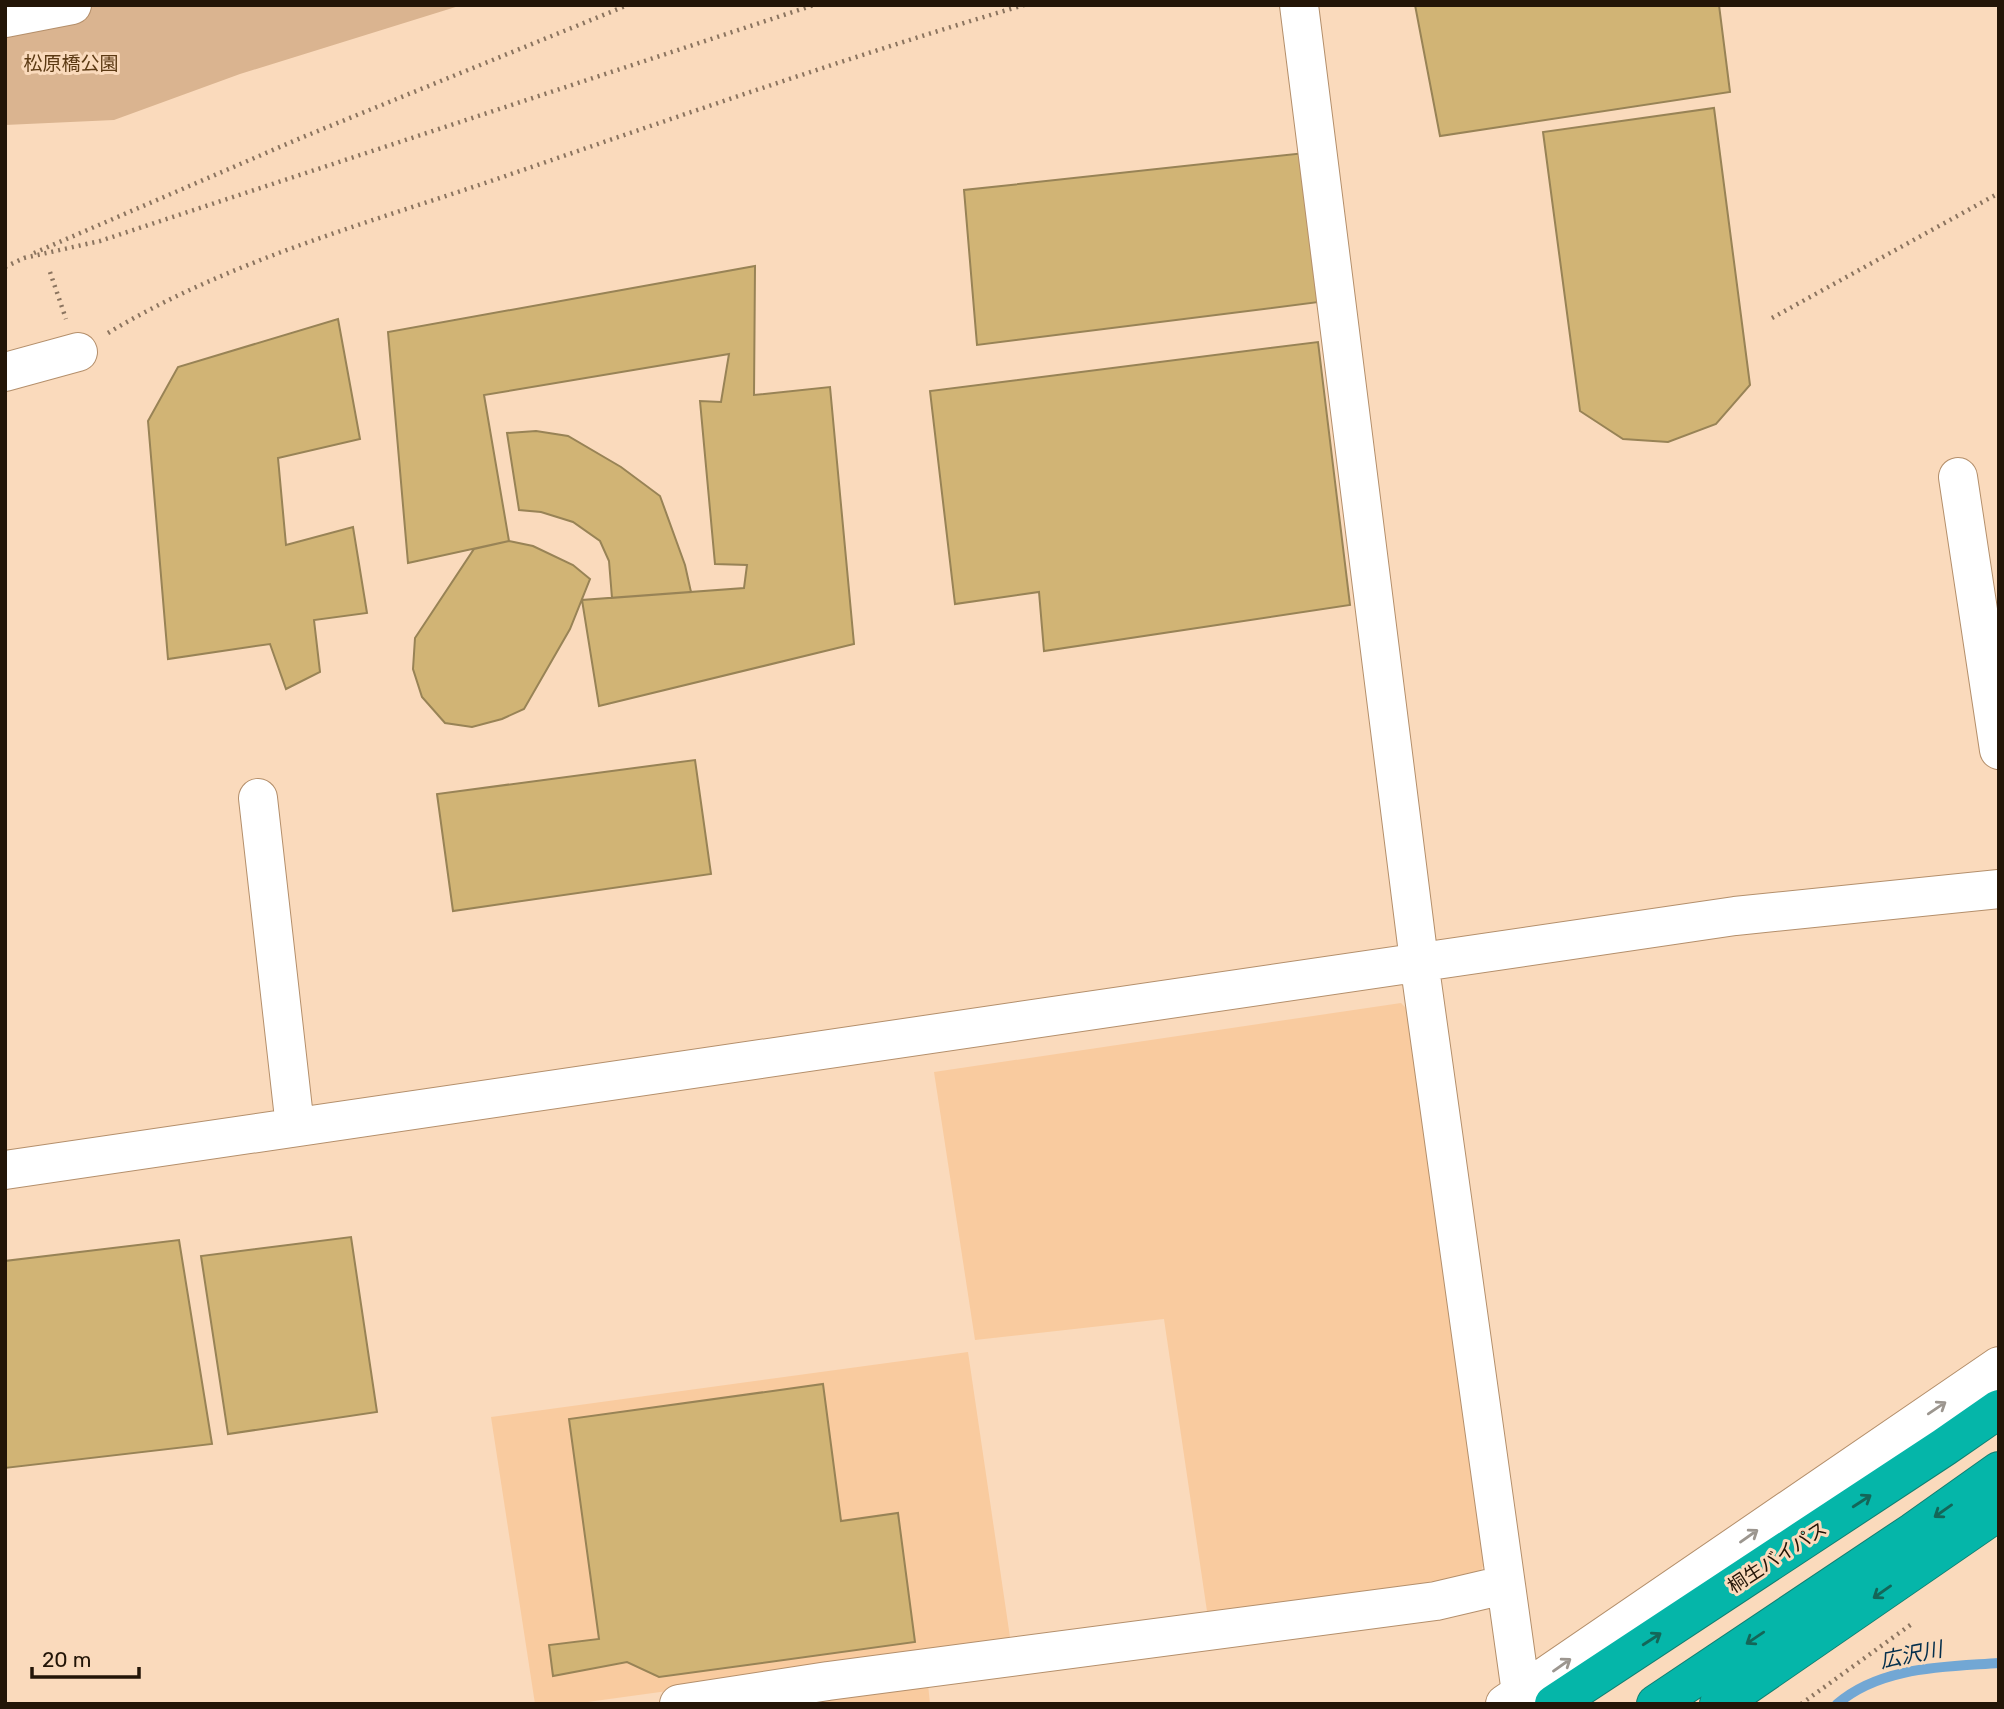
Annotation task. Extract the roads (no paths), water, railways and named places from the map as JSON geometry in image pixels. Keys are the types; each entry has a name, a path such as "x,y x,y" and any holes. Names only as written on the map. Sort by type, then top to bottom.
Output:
{"highway":[{"name":"桐生バイパス","path":"1527,1700 1944,1447 1999,1409"},
{"path":"1656,1704 1913,1532 1999,1471"},
{"path":"1719,1704 1999,1511"}],"street":[{"path":"5,18 72,5"},
{"path":"1299,5 1419,961 1504,1585 1527,1700 1999,1366"},
{"path":"5,372 73,339"},
{"path":"1958,477 1999,750"},
{"path":"258,797 295,1127"},
{"path":"5,1170 1735,916 1999,889"},
{"path":"678,1704 854,1677 1436,1601 1504,1585"}],"waterway":[{"name":"広沢川","path":"1837,1704 1854,1691 1893,1675 1936,1668 1999,1663"}],"park label":[{"name":"松原橋公園","path":"71,63"}]}
